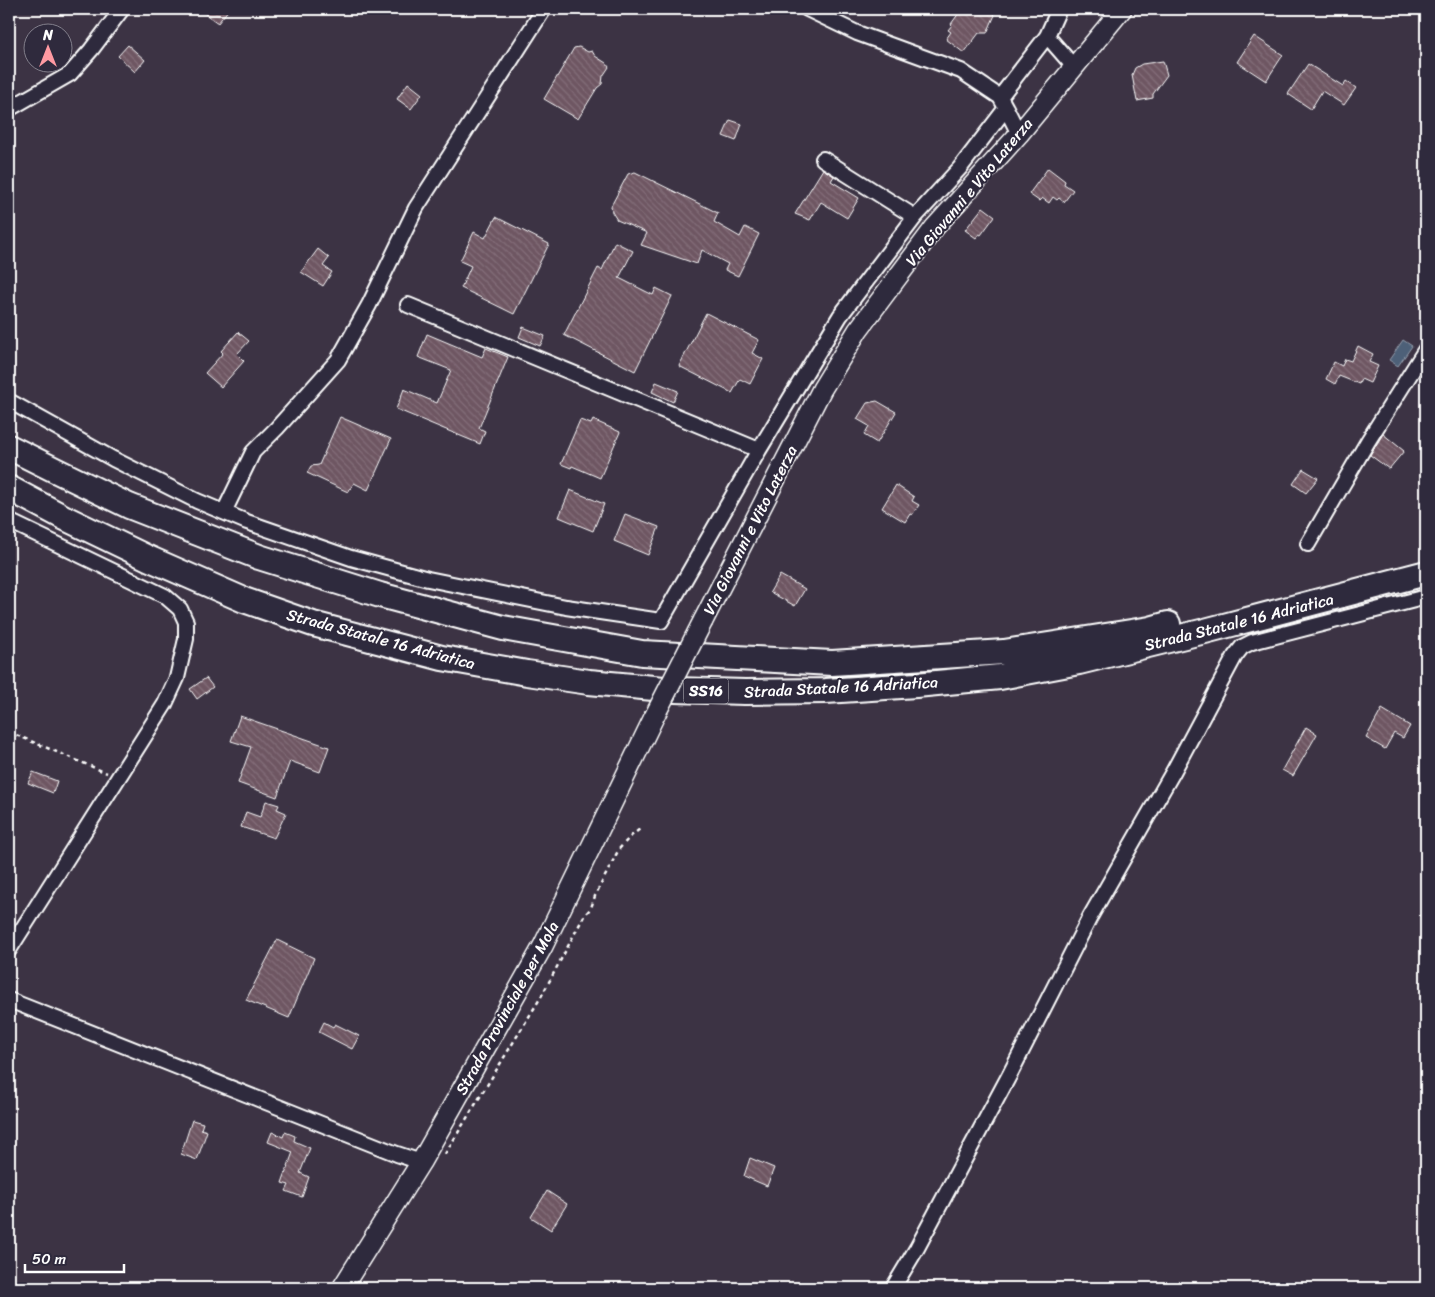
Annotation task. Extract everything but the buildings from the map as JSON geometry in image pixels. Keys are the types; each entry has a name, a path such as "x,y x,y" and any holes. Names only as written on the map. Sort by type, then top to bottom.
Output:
{"highway":[{"name":"Strada Statale 16 Adriatica","path":"9,446 129,506 259,557 380,595 504,628 642,653 832,662 1004,652 1150,629 1294,594 1426,558"},
{"name":"Strada Statale 16 Adriatica","path":"9,488 65,518 148,558 244,600 313,624 442,658 571,680 674,690 745,692 826,691 1000,677 1079,662 1426,574"}],"street":[{"path":"9,108 70,74 122,9"},
{"path":"224,512 253,452 338,360 368,306 416,208 544,9"},
{"path":"807,9 857,33 961,71 1003,103 1019,134"},
{"path":"9,400 113,459 197,501 247,522 351,558 428,579 566,607 661,621 759,450 840,316 915,217 960,168 1047,36 1059,9"},
{"name":"Via Giovanni e Vito Laterza","path":"654,717 822,390 858,330 935,227 1019,134 1122,9"},
{"path":"1047,36 1074,68"},
{"path":"822,159 915,217"},
{"path":"408,305 759,450"},
{"path":"1308,544 1368,441 1426,349"},
{"path":"9,521 165,596 180,609 186,622 186,639 177,678 165,704 9,950"},
{"path":"893,1288 917,1248 1010,1074 1090,917 1173,772 1235,656 1242,647 1252,642 1426,597"},
{"name":"Strada Provinciale per Mola","path":"342,1288 422,1162 543,946 654,717"},
{"path":"9,1000 422,1162"}],"path":[{"path":"9,732 119,777"},
{"path":"422,1162 439,1160 447,1151 541,997 590,908 619,849 640,829"}],"water":[{"path":"1403,340 1412,346 1398,366 1389,360"}]}
